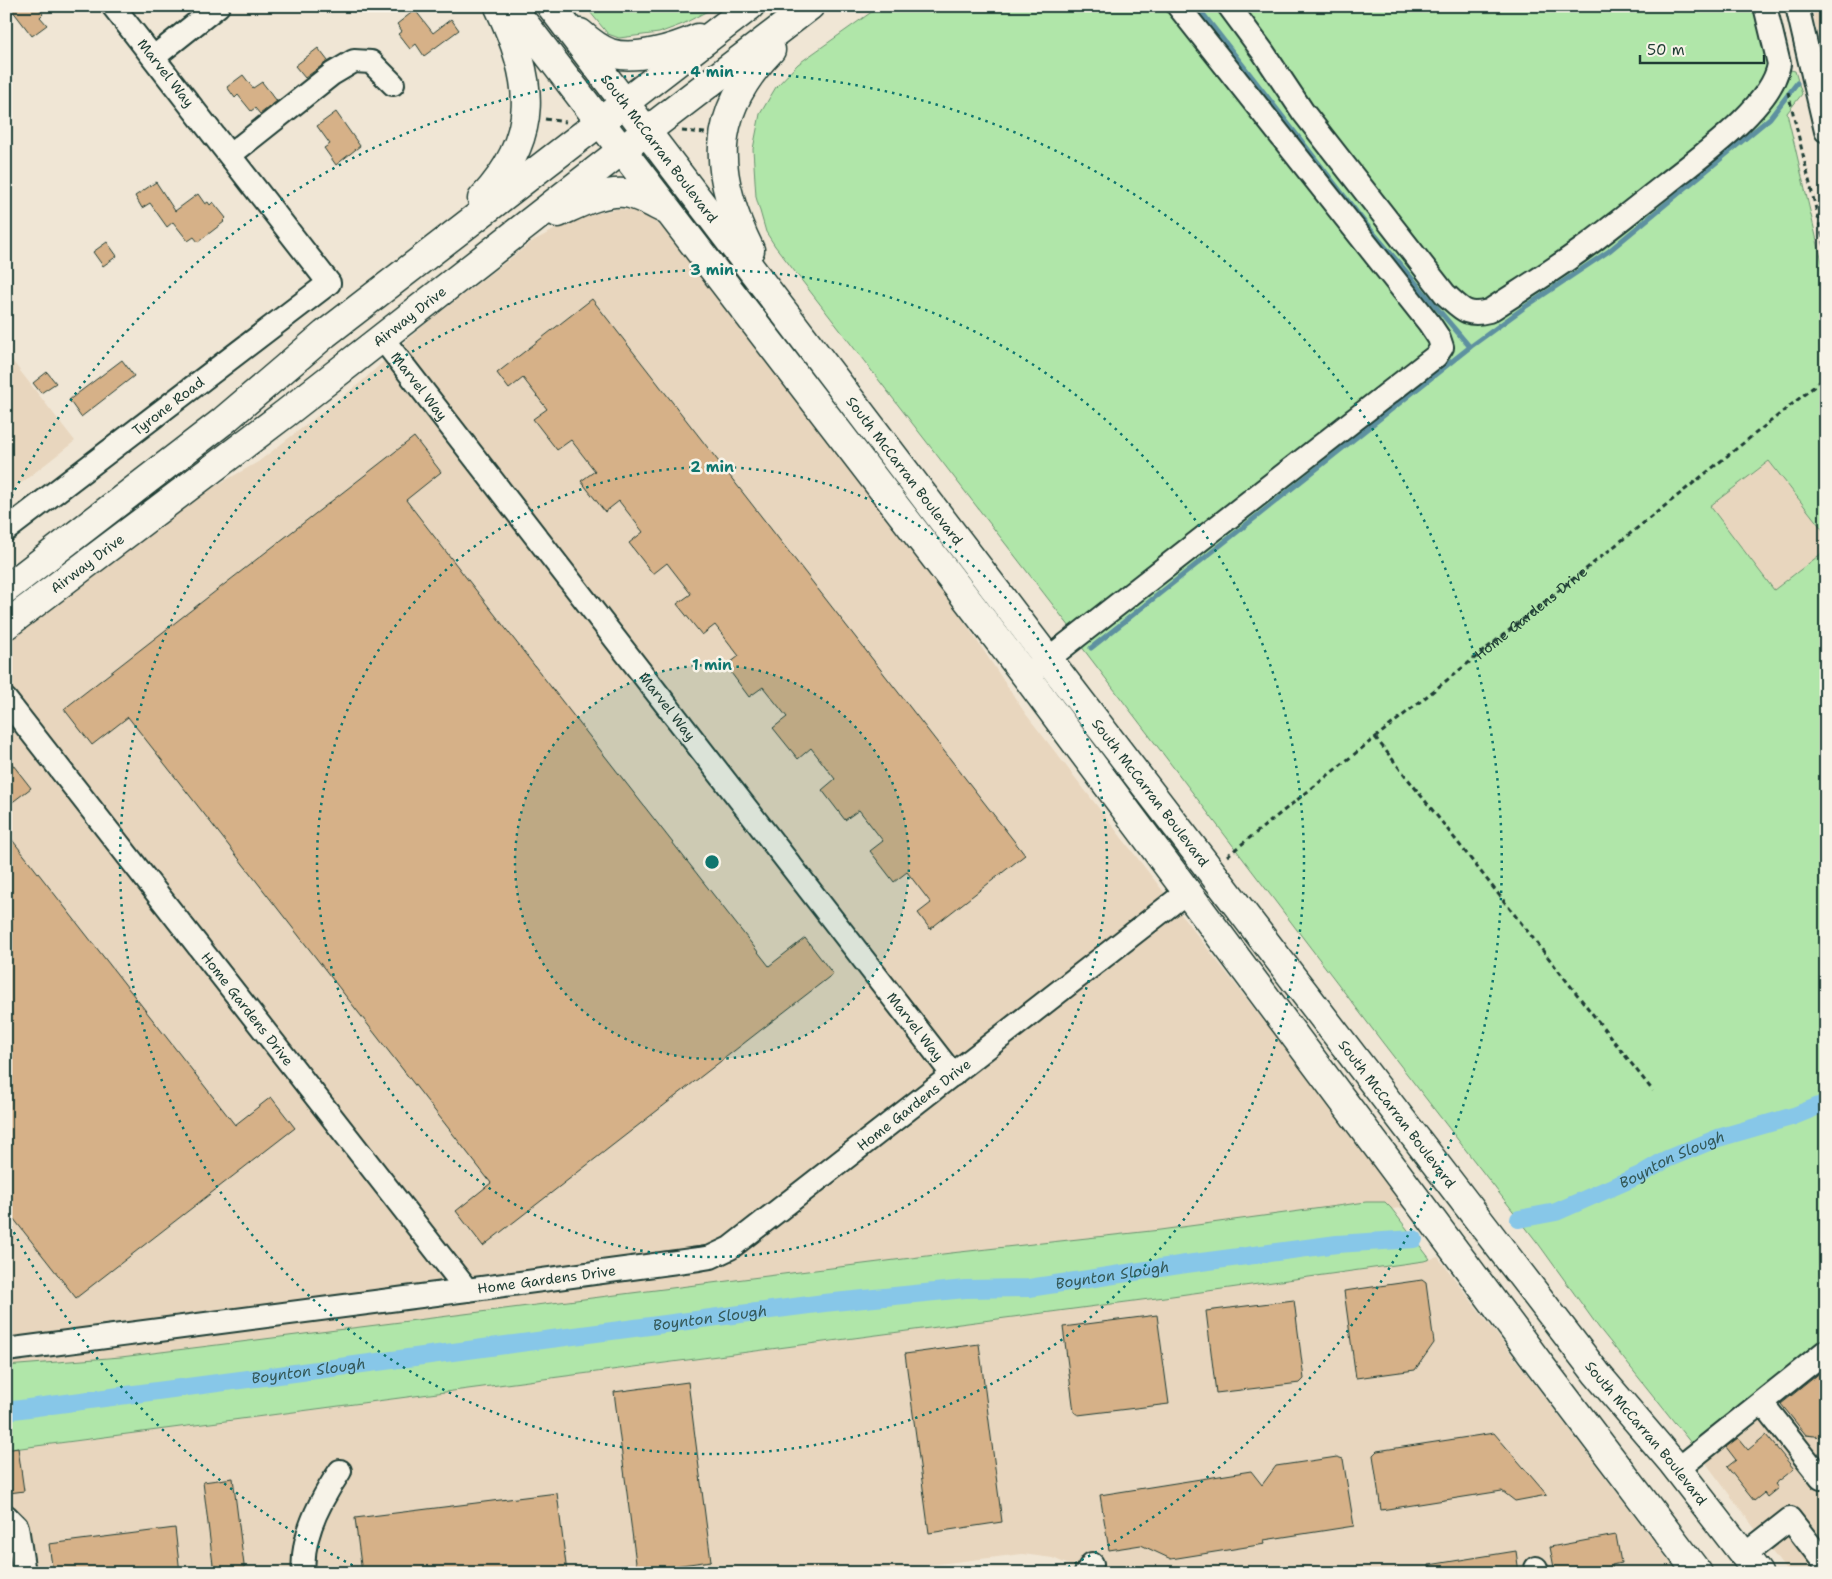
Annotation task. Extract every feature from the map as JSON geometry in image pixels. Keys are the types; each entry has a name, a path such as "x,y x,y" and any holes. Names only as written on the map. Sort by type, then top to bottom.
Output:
{"main road":[{"path":"433,251 504,174 515,155 522,137 527,95 524,75 512,37 499,6"},
{"name":"South McCarran Boulevard","path":"511,6 671,213 1023,678 1188,891 1551,1380 1698,1573"},
{"name":"Airway Drive","path":"6,590 222,422 325,334 750,6"},
{"path":"772,295 732,208 725,182 723,136 731,107 749,75 812,6"},
{"name":"Airway Drive","path":"6,625 382,338 622,150 812,6"},
{"path":"556,13 599,48 623,56 671,48 722,28"},
{"name":"South McCarran Boulevard","path":"556,13 1597,1374 1678,1470 1751,1564"},
{"path":"522,229 593,198 610,194 625,193 635,196 671,213"},
{"path":"1188,891 1205,896 1222,908 1326,1045 1360,1081 1397,1112"}],"street":[{"name":"Marvel Way","path":"113,6 329,283"},
{"path":"154,58 218,6"},
{"path":"1023,678 1436,356 1442,347 1439,338 1429,323 1178,6"},
{"path":"1229,6 1264,52 1303,112 1445,294 1462,309 1475,314 1489,311 1584,248 1711,148 1742,120 1764,94 1778,73 1779,64 1766,6"},
{"path":"1797,6 1826,131"},
{"path":"230,155 332,74 354,61 371,62 392,84"},
{"name":"Tyrone Road","path":"6,530 329,283"},
{"name":"Marvel Way","path":"382,338 953,1075"},
{"name":"Home Gardens Drive","path":"6,700 467,1290 699,1259 722,1252 738,1242 1188,891"},
{"path":"8,1348 467,1290"},
{"path":"1678,1470 1826,1351"},
{"path":"1762,1403 1821,1478"},
{"path":"304,1573 302,1560 311,1526 326,1491 340,1471"},
{"path":"6,1516 17,1527 24,1573"},
{"path":"1751,1564 1790,1519 1826,1565"}],"path":[{"path":"1793,110 1826,251"},
{"path":"542,119 567,122"},
{"path":"681,130 708,134"},
{"name":"Home Gardens Drive","path":"1236,849 1826,378"},
{"path":"1375,738 1653,1091"}],"shaded area":[{"path":"1812,6 1826,6 1826,71 1819,40"},
{"path":"617,209 631,210 647,216 666,231 958,612 1025,713 1408,1207 6,1387 6,643 187,502 258,462 360,383 425,324 533,241 569,222"},
{"path":"6,353 75,441 6,495"},
{"path":"1769,461 1826,534 1826,550 1774,590 1710,506"},
{"path":"1438,1257 1678,1573 1081,1573 1076,1568 1053,1558 1022,1554 863,1573 6,1573 6,1450 1172,1296 1424,1261"},
{"path":"1826,1337 1826,1573 1788,1573 1691,1443"}],"green space":[{"path":"585,6 717,6 683,24 659,33 619,38 608,34"},
{"path":"880,6 1762,6 1786,69 1795,71 1802,94 1787,113 1826,279 1826,534 1769,461 1710,506 1774,590 1826,550 1826,1337 1691,1443 1599,1328 1540,1246 1078,642 1080,640 766,232 756,197 753,149 760,114 776,87 798,64"},
{"path":"1366,1202 1385,1202 1430,1259 1172,1296 6,1450 6,1366 121,1357 951,1253 1160,1230"}],"building":[{"path":"9,6 37,6 43,14 40,17 47,25 32,36"},
{"path":"415,10 433,33 451,19 459,30 424,56 416,44 410,49 398,34 402,31 397,24"},
{"path":"318,48 328,61 305,78 295,66"},
{"path":"243,75 253,88 262,82 277,101 260,114 255,108 251,111 238,95 235,98 227,87"},
{"path":"336,112 360,146 336,165 324,148 330,144 317,126"},
{"path":"156,182 175,211 198,194 205,204 208,202 210,205 213,202 226,218 224,222 198,242 194,237 188,241 173,222 167,227 150,203 142,208 135,196"},
{"path":"107,242 117,256 103,266 93,252"},
{"path":"592,299 1025,855 930,929 918,913 931,903 907,872 894,882 870,851 883,841 859,810 845,820 822,790 835,779 811,748 798,759 773,728 787,717 763,687 749,697 726,666 739,656 715,625 702,635 677,604 691,594 667,563 653,574 629,543 643,532 619,501 605,512 581,481 595,471 571,440 557,450 533,419 547,409 523,378 509,389 497,373"},
{"path":"122,360 134,376 81,417 69,400"},
{"path":"47,372 56,383 41,393 33,383"},
{"path":"414,437 441,472 406,500 551,687 769,966 805,938 833,974 483,1246 456,1211 491,1183 201,810 128,717 92,745 64,709"},
{"path":"6,756 31,788 6,807"},
{"path":"6,832 235,1125 271,1097 295,1128 76,1298 6,1209"},
{"path":"1422,1280 1426,1283 1434,1343 1415,1370 1356,1378 1344,1291"},
{"path":"1294,1300 1304,1379 1300,1383 1216,1393 1206,1311"},
{"path":"1157,1315 1169,1404 1078,1415 1074,1412 1063,1327"},
{"path":"979,1344 1002,1522 929,1533 905,1354"},
{"path":"1826,1368 1826,1433 1821,1437 1806,1435 1781,1404"},
{"path":"688,1382 711,1561 637,1571 614,1392"},
{"path":"1494,1433 1547,1495 1515,1501 1502,1491 1381,1510 1373,1455 1377,1451"},
{"path":"1766,1435 1794,1469 1775,1484 1778,1488 1767,1497 1764,1493 1754,1501 1727,1467 1736,1460 1726,1447 1738,1438 1748,1450"},
{"path":"18,1448 24,1491 9,1493 6,1450"},
{"path":"1337,1457 1343,1459 1354,1526 1264,1540 1265,1544 1171,1559 1141,1545 1109,1550 1100,1495 1251,1471 1262,1485 1276,1466"},
{"path":"233,1478 245,1573 214,1573 203,1482"},
{"path":"557,1493 567,1573 362,1573 355,1518"},
{"path":"175,1528 180,1573 53,1573 49,1544"},
{"path":"1616,1535 1621,1563 1612,1565 1613,1573 1555,1573 1550,1547"},
{"path":"1516,1551 1519,1573 1429,1573 1429,1565"}],"waterway":[{"path":"1197,6 1365,223 1470,347"},
{"path":"1091,648 1470,347 1525,307 1609,251 1770,118 1797,83"},
{"name":"Boynton Slough","path":"1519,1219 1556,1212 1640,1175 1667,1159 1718,1138 1794,1116 1826,1103"},
{"name":"Boynton Slough","path":"6,1411 824,1303 965,1289 1029,1288 1186,1264 1337,1244 1414,1239"}]}
